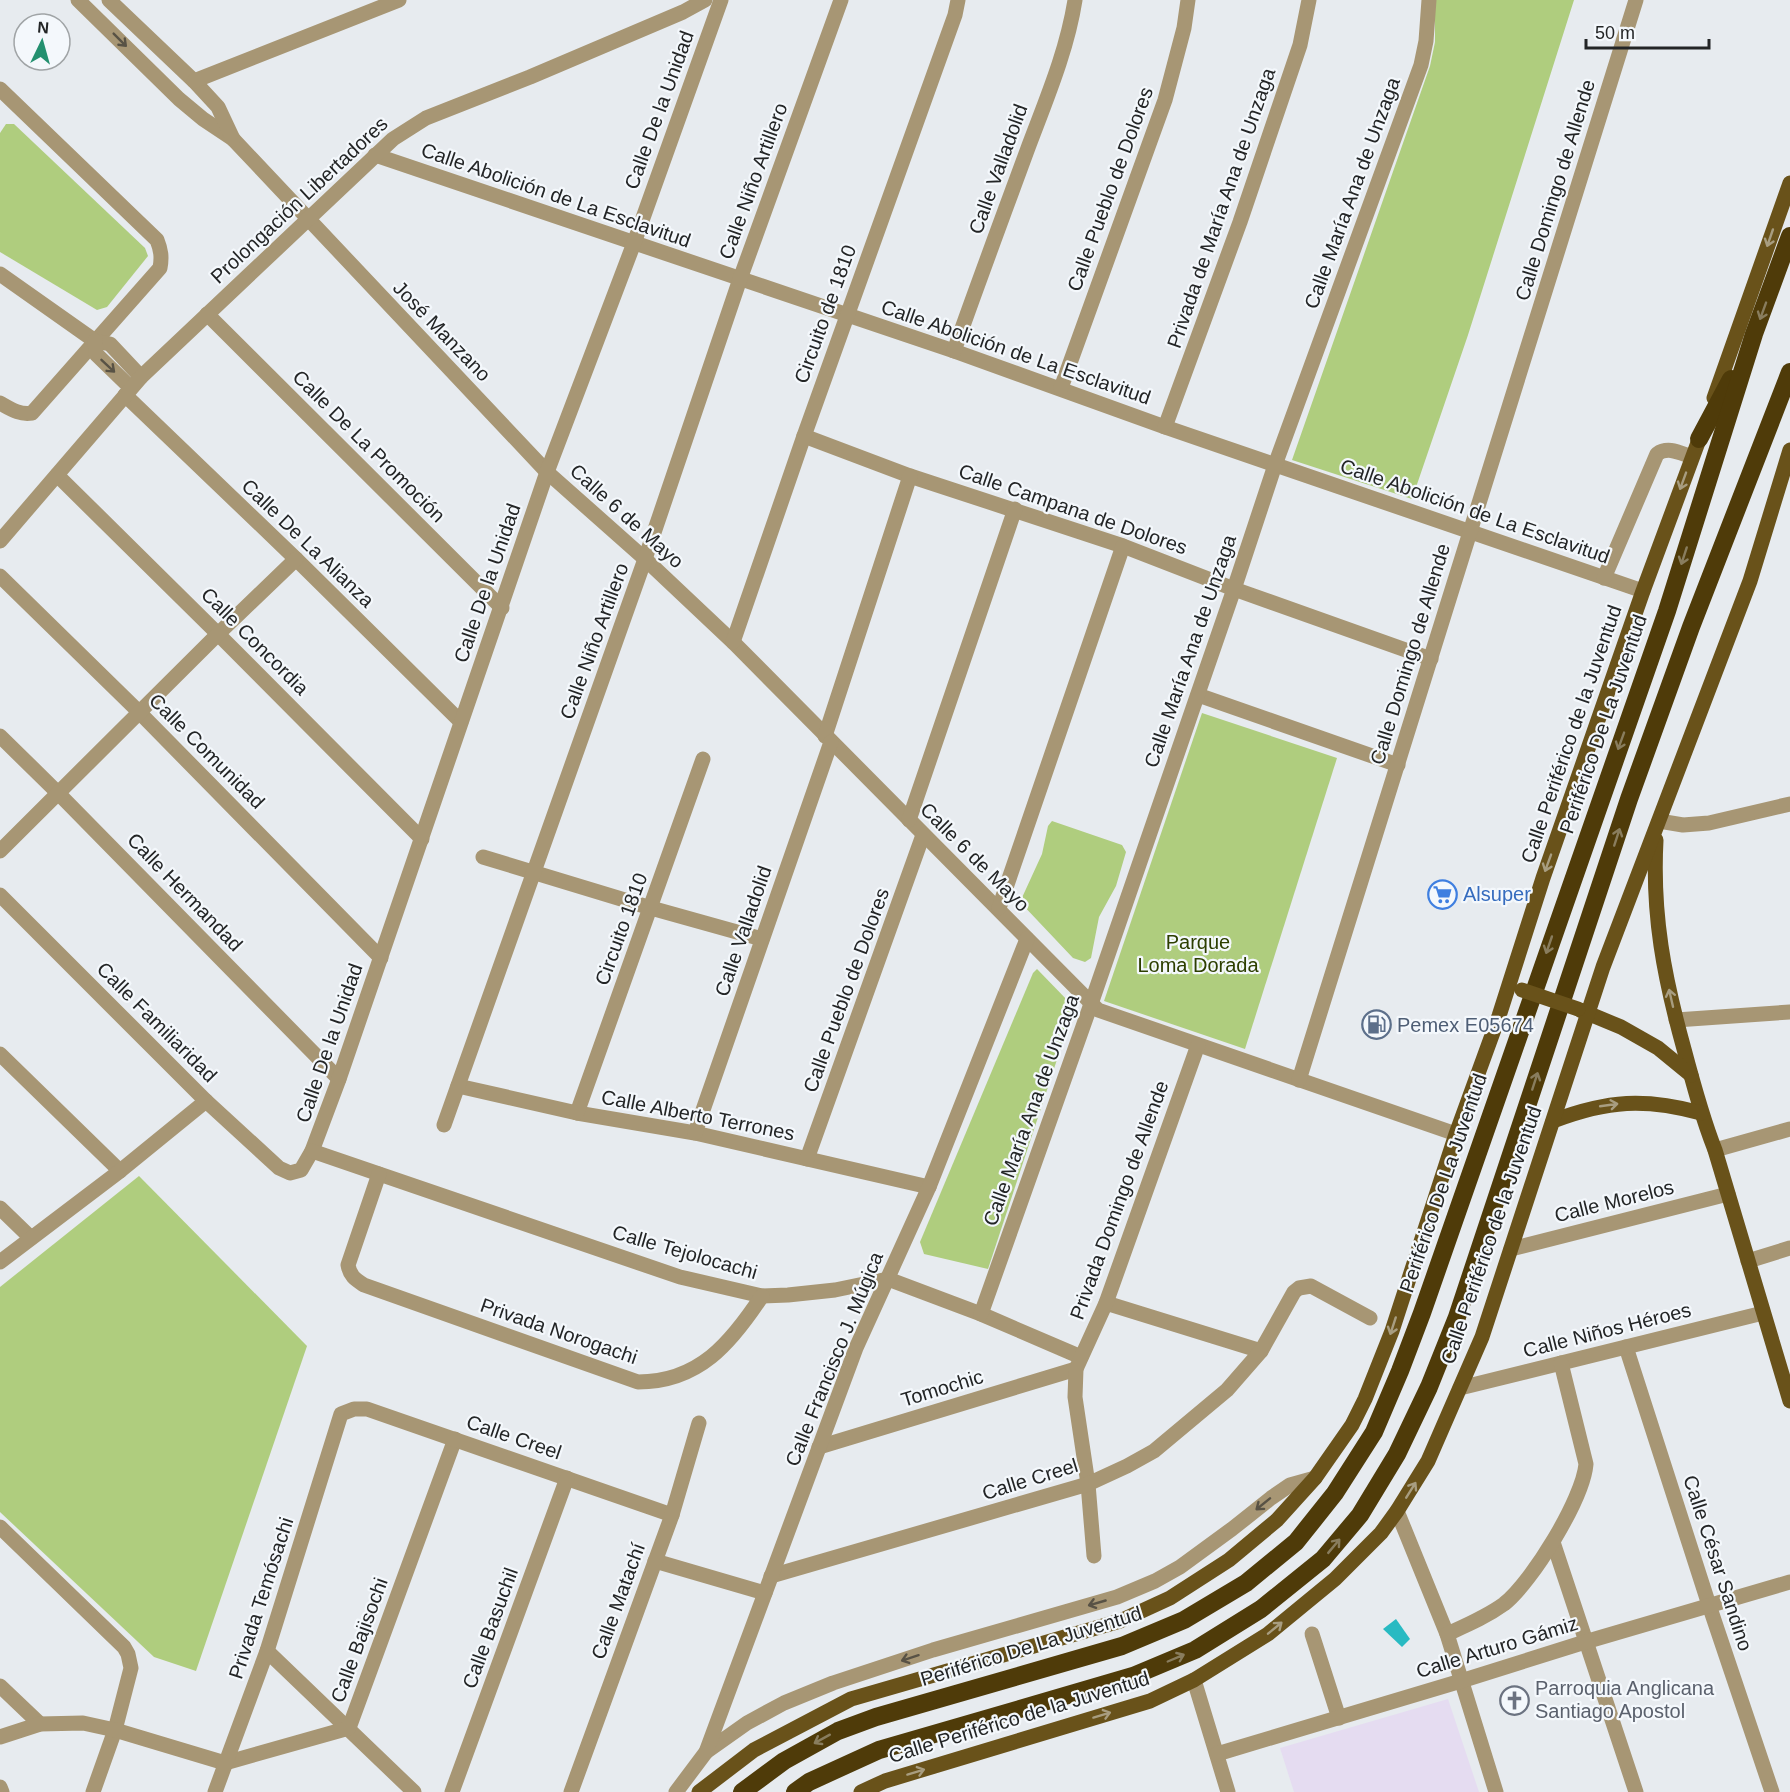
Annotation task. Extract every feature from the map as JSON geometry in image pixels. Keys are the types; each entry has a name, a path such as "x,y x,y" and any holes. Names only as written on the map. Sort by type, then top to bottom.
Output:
{"highway":[{"name":"Periférico De La Juventud","path":"742,1792 784,1761 838,1731 876,1717 1122,1646 1184,1620 1246,1583 1296,1542 1335,1493 1374,1432 1415,1332 1667,611 1754,334 1790,236"},
{"path":"1700,439 1754,334"},
{"path":"795,1792 808,1782 879,1750 1133,1676 1195,1650 1261,1609 1314,1566 1360,1515 1397,1454 1429,1388 1457,1317 1629,799 1691,627 1790,372"}],"main road":[{"name":"Calle Periférico de la Juventud","path":"699,1792 754,1750 851,1700 1120,1621 1170,1598 1229,1560 1277,1520 1315,1478 1352,1425 1392,1331 1456,1134 1499,1016 1515,988 1543,878 1643,591 1700,439 1790,183"},
{"name":"Calle Periférico de la Juventud","path":"861,1792 885,1781 1149,1701 1194,1680 1268,1634 1335,1579 1381,1533 1397,1511 1428,1461 1482,1337 1553,1121 1583,1011 1603,967 1750,581 1790,450"},
{"path":"1657,824 1655,855 1657,922 1662,960 1701,1113 1715,1150 1763,1313 1784,1360 1790,1401"},
{"path":"1515,988 1583,1011 1621,1027 1658,1047 1691,1075"},
{"path":"1553,1121 1581,1110 1621,1103 1672,1105 1701,1113"}],"street":[{"path":"78,0 179,99 233,139"},
{"path":"110,0 218,107 233,139"},
{"path":"194,81 399,0"},
{"name":"Prolongación Libertadores","path":"0,541 132,387 393,139 426,118 673,17 705,0"},
{"name":"Calle De la Unidad","path":"290,1173 301,1170 312,1151 339,1079 547,472 634,243 721,0"},
{"name":"Calle Niño Artillero","path":"444,1125 645,559 740,279 841,0"},
{"name":"Circuito de 1810","path":"733,642 804,436 951,27 958,0"},
{"name":"Calle Valladolid","path":"954,351 1044,104 1067,35 1075,0"},
{"name":"Calle Pueblo de Dolores","path":"1061,388 1165,100 1184,28 1188,0"},
{"name":"Privada de María Ana de Unzaga","path":"1165,427 1244,211 1300,45 1309,0"},
{"name":"Calle María Ana de Unzaga","path":"981,1314 1091,1004 1275,465 1420,65 1426,41 1428,0"},
{"name":"Calle Domingo de Allende","path":"1299,1080 1636,0"},
{"path":"0,403 21,414 32,413 160,268 161,251 157,240 2,95"},
{"name":"José Manzano","path":"233,139 547,472"},
{"name":"Calle Abolición de La Esclavitud","path":"375,155 954,351 1165,427 1643,591"},
{"path":"0,274 95,341"},
{"name":"Calle De La Promoción","path":"207,314 502,608"},
{"name":"Calle De La Alianza","path":"95,341 96,354 132,387 296,559 461,722"},
{"name":"Calle Campana de Dolores","path":"804,436 910,476 1123,546 1234,590 1431,658"},
{"path":"1604,578 1658,454 1671,450 1692,457"},
{"name":"Calle 6 de Mayo","path":"547,472 645,559 733,642 1098,1010 1456,1134"},
{"name":"Calle Concordia","path":"57,475 422,839"},
{"name":"Calle Valladolid","path":"694,1133 762,939 828,739 910,476"},
{"path":"909,820 1015,509"},
{"path":"999,908 1123,546"},
{"path":"0,851 296,559"},
{"name":"Calle Comunidad","path":"0,576 139,712 381,958"},
{"path":"1198,695 1398,765"},
{"name":"Calle Hermandad","path":"0,736 339,1079"},
{"name":"Circuito 1810","path":"577,1113 703,759"},
{"path":"1657,824 1708,823 1790,804"},
{"name":"Calle Pueblo de Dolores","path":"807,1159 923,835"},
{"path":"483,857 762,939"},
{"name":"Calle Familiaridad","path":"0,895 206,1101 279,1168 290,1173"},
{"name":"Calle Francisco J. Múgica","path":"676,1792 706,1752 856,1348 929,1187 1027,939"},
{"path":"1676,1020 1790,1012"},
{"name":"Privada Domingo de Allende","path":"1079,1363 1106,1303 1198,1045"},
{"path":"0,1054 120,1171"},
{"name":"Calle Alberto Terrones","path":"458,1086 577,1113 694,1133 929,1187"},
{"path":"0,1262 120,1171 206,1101"},
{"path":"1715,1150 1790,1129"},
{"name":"Calle Tejolocachi","path":"312,1151 680,1277 762,1296 835,1290 888,1279"},
{"name":"Privada Norogachi","path":"379,1174 348,1264 352,1276 364,1285 638,1382 670,1378 707,1360 728,1343 741,1328 762,1296"},
{"name":"Calle Morelos","path":"1511,1249 1728,1194"},
{"path":"0,1208 31,1238"},
{"path":"1748,1261 1790,1248"},
{"path":"888,1279 981,1314 1079,1363 1075,1397 1088,1484 1095,1556"},
{"name":"Calle Creel","path":"771,1576 1088,1484 1127,1466 1154,1450 1243,1374 1261,1351 1294,1292 1299,1288 1311,1286 1370,1318"},
{"path":"1106,1303 1261,1351"},
{"name":"Calle Niños Héroes","path":"1460,1388 1763,1313"},
{"name":"Calle César Sandino","path":"1626,1347 1772,1792"},
{"name":"Tomochic","path":"819,1448 1079,1363"},
{"path":"1447,1634 1480,1619 1505,1603 1527,1581 1553,1542 1580,1489 1587,1464 1561,1364"},
{"name":"Calle Creel","path":"341,1414 354,1409 367,1409 672,1515"},
{"name":"Privada Temósachi","path":"215,1792 267,1651 341,1414"},
{"name":"Calle Matachí","path":"571,1792 672,1515 699,1423"},
{"name":"Calle Bajisochi","path":"225,1763 349,1728 455,1439"},
{"name":"Calle Basuchil","path":"452,1792 567,1478"},
{"path":"706,1752 747,1723 784,1703 833,1683 933,1650 1117,1597 1155,1581 1180,1567 1290,1485 1315,1478"},
{"path":"1397,1511 1447,1634 1496,1792"},
{"path":"0,1527 124,1647 128,1654 131,1668 115,1730 93,1792"},
{"path":"1553,1542 1636,1792"},
{"path":"655,1561 765,1593"},
{"path":"1180,1567 1191,1585"},
{"name":"Calle Arturo Gámiz","path":"1217,1754 1461,1681 1585,1641 1790,1582"},
{"path":"1312,1634 1339,1718"},
{"path":"267,1651 414,1792"},
{"path":"1194,1680 1228,1792"},
{"path":"0,1686 39,1724"},
{"path":"0,1737 39,1724 83,1724 115,1730 225,1763"},
{"path":"0,1787 2,1792"}],"shaded area":[{"path":"1448,1699 1479,1792 1294,1792 1280,1748"}],"green space":[{"path":"1435,0 1574,0 1468,335 1412,499 1292,460 1430,66 1435,42"},
{"path":"6,124 14,124 145,248 148,256 107,307 97,310 0,252 0,133"},
{"name":"Parque Loma Dorada","path":"1202,713 1337,758 1245,1049 1104,1001"},
{"path":"1052,821 1122,845 1126,852 1116,886 1099,917 1091,958 1085,962 1073,958 1020,902 1042,854 1048,826"},
{"path":"1037,969 1070,1003 1073,1011 988,1269 924,1254 920,1242 1033,973"},
{"path":"139,1176 307,1346 196,1671 154,1657 0,1512 0,1287"}],"water":[{"path":"1396,1619 1410,1639 1402,1647 1383,1629"}],"place":[{"name":"Alsuper","path":"1442,894"},
{"name":"Pemex E05674","path":"1376,1025"},
{"name":"Parroquia Anglicana Santiago Apostol","path":"1514,1700"}]}
